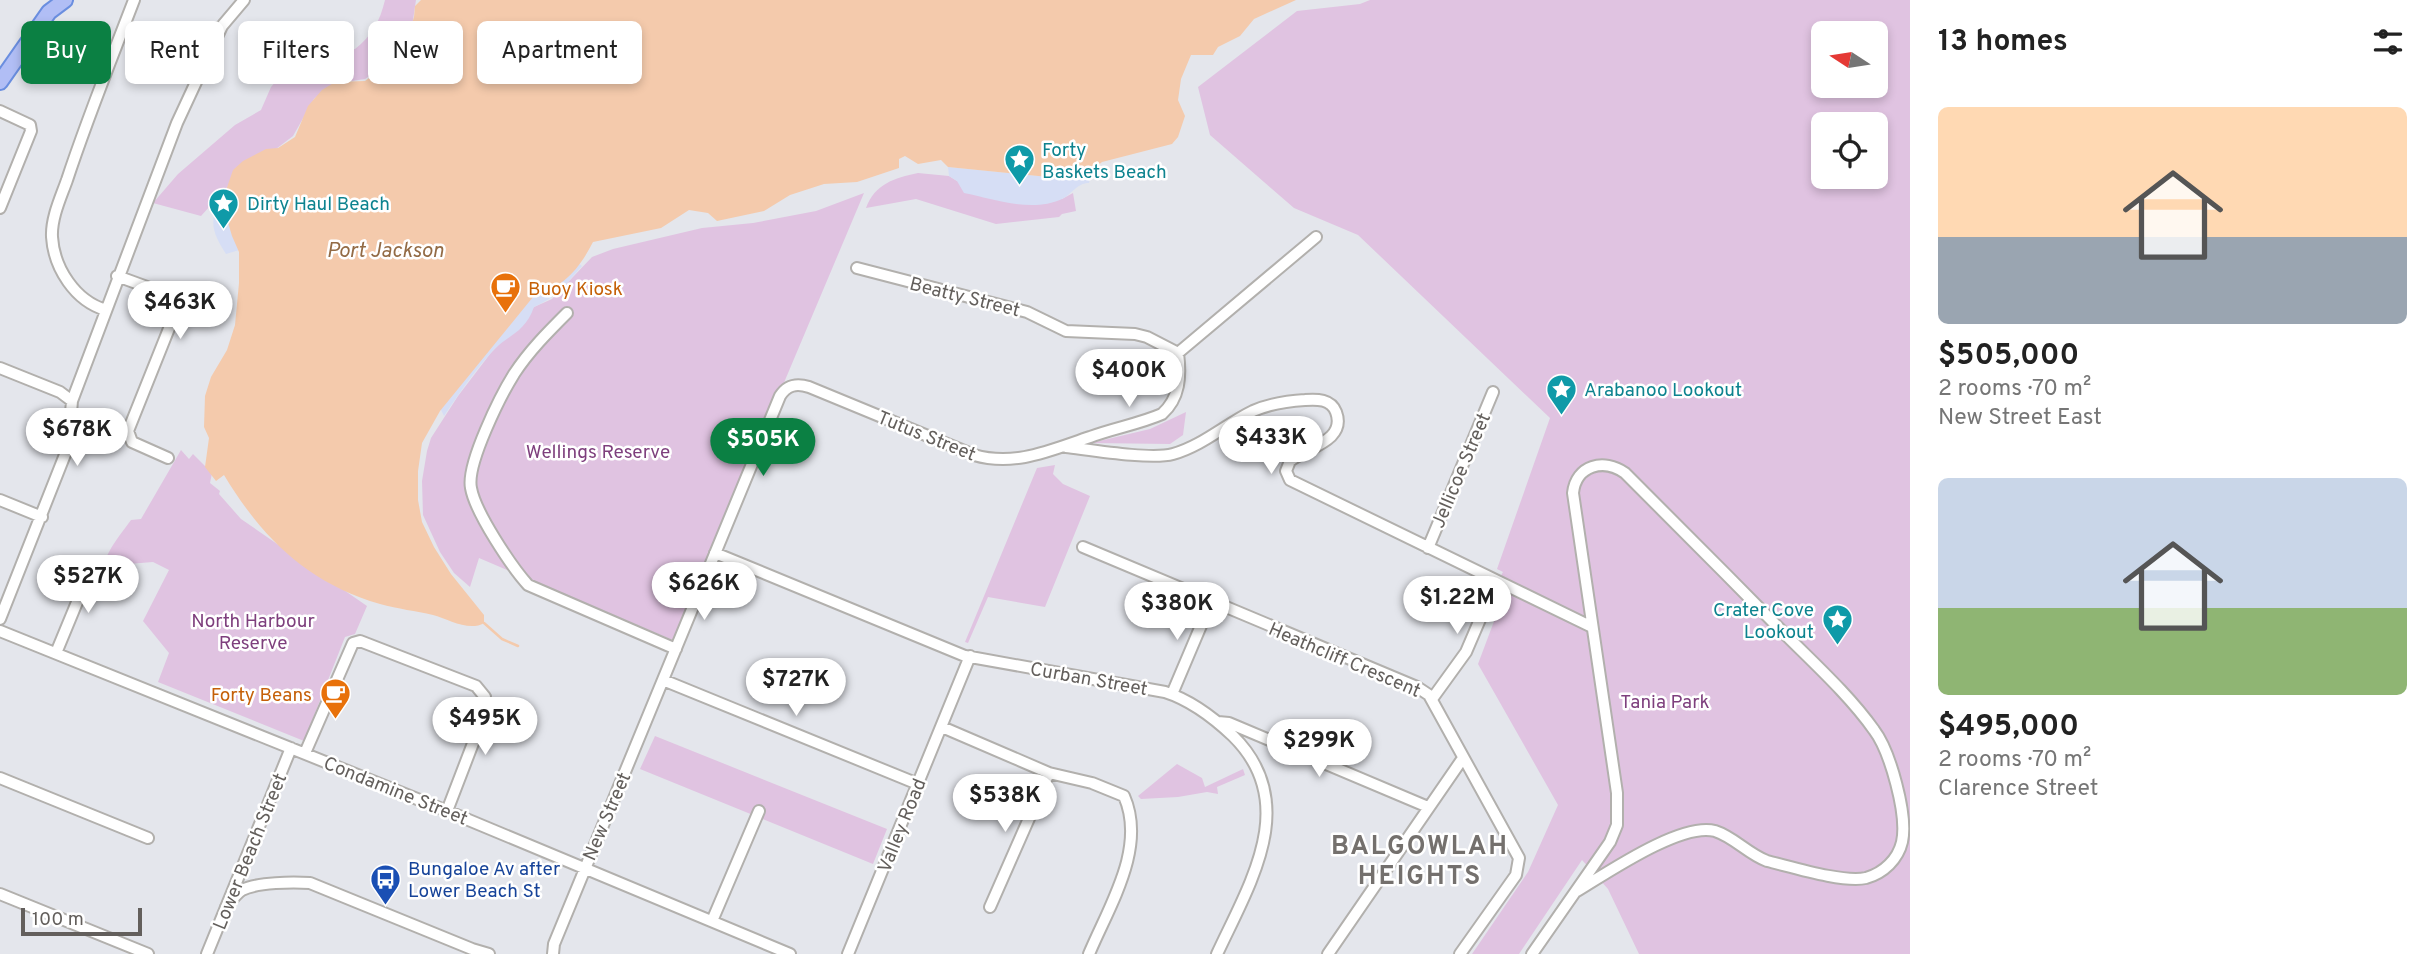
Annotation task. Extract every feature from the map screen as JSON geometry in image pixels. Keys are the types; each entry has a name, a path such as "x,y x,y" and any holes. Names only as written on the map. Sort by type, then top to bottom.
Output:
{"main road":[{"path":"0,82 49,12 65,0"}],"street":[{"path":"106,310 90,302 68,281 57,262 52,234 56,213 83,130 134,0"},
{"path":"0,619 68,447 71,406 117,276 193,86 222,26 244,0"},
{"path":"0,111 25,121 30,125 31,131 0,208"},
{"path":"1178,353 1316,237"},
{"name":"Beatty Street","path":"857,268 1027,312 1066,331 1135,334 1147,337 1178,353"},
{"path":"117,276 169,295 176,300 178,306 128,431 132,442 168,458"},
{"path":"567,313 539,341 510,382 476,453 471,468 470,487 484,519 518,574 528,585 676,649"},
{"name":"Tutus Street","path":"794,385 809,387 984,458 1013,460 1063,447 1163,414 1176,397 1179,380 1178,353"},
{"path":"0,368 60,392 71,406"},
{"name":"New Street","path":"553,954 554,944 780,396 794,385"},
{"name":"Jellicoe Street","path":"1427,548 1493,392"},
{"path":"1063,447 1168,455 1189,447 1264,407 1299,400 1324,401 1335,410 1338,420 1336,431 1326,441 1290,461 1286,468 1288,478 1592,627"},
{"path":"70,424 82,423 112,435"},
{"path":"1532,954 1614,834 1618,804 1573,494 1580,475 1589,468 1602,464 1614,466 1625,473 1811,660 1873,728 1889,759 1903,825 1902,842 1895,858 1883,870 1865,878 1840,877 1767,862 1723,835 1703,829 1684,833 1607,872 1577,891"},
{"path":"0,500 42,517"},
{"name":"Heathcliff Crescent","path":"1083,547 1417,687 1432,699 1518,858 1518,872 1460,954"},
{"name":"Curban Street","path":"715,552 970,656 1172,694 1218,722 1252,757 1259,773 1266,805 1265,842 1217,954"},
{"path":"56,653 92,566"},
{"path":"1432,699 1466,652 1496,582"},
{"path":"1172,694 1211,602"},
{"name":"Condamine Street","path":"0,631 447,811 790,954"},
{"name":"Lower Beach Street","path":"305,753 353,643 360,641 476,686 485,697 485,712 447,811"},
{"name":"Valley Road","path":"848,954 970,656"},
{"path":"663,680 918,784"},
{"path":"1218,722 1229,723 1428,807"},
{"path":"942,727 1049,773 1092,783 1124,796 1130,809 1133,832 1129,859 1088,954"},
{"path":"1252,757 1259,747 1269,740"},
{"name":"Lower Beach Street","path":"207,954 291,748"},
{"path":"1328,954 1464,758"},
{"path":"990,907 1049,773"},
{"path":"0,778 148,838"},
{"path":"712,921 759,811"},
{"path":"1596,863 1597,872 1607,872"},
{"path":"226,906 237,894 248,888 310,883 489,954"},
{"path":"0,894 148,954"}],"green space":[{"path":"385,0 416,0 413,21 378,21"},
{"name":"Tania Park","path":"1370,0 1910,0 1910,954 1639,954 1608,889 1582,860 1519,954 1472,954 1528,872 1558,805 1478,664 1508,584 1499,579 1503,572 1497,569 1550,418 1358,235 1294,208 1210,135 1198,87 1297,11 1360,4"},
{"path":"368,36 368,77 354,81 354,49"},
{"path":"274,84 332,84 314,99 293,136 229,185 201,216 153,203 178,174 235,125 261,110"},
{"path":"918,173 949,176 957,181 1062,199 1073,193 1076,211 1059,217 996,224 916,199 866,208 875,193 886,183"},
{"name":"Wellings Reserve","path":"864,193 675,641 479,558 470,587 454,573 440,552 423,515 422,481 427,451 431,438 458,396 490,354 534,307 552,299 592,257 613,249 702,228 753,223 816,211"},
{"path":"1186,412 1183,435 1170,444 1091,443 1150,429"},
{"name":"North Harbour Reserve","path":"181,450 189,459 193,454 212,473 210,483 220,491 219,494 241,519 367,606 355,634 345,637 304,741 158,682 169,653 143,621 169,570 153,562 128,564 112,589 100,586 103,567 110,550 131,520 141,519"},
{"path":"1055,465 1053,474 1063,484 1090,496 1045,607 988,597 968,643 965,642 1037,468"},
{"path":"655,736 887,829 873,864 640,769"},
{"path":"1177,764 1202,778 1205,787 1243,769 1245,775 1217,787 1218,794 1207,792 1141,799 1138,796"}],"sand":[{"name":"Forty Baskets Beach","path":"948,167 1068,179 1083,177 1092,170 1089,183 1078,187 1062,199 1026,205 964,193 957,181 949,176"},
{"name":"Dirty Haul Beach","path":"219,205 225,209 239,250 226,254 213,224"},
{"path":"577,262 582,266 555,294 534,307 520,329 490,354 444,416 440,408 495,326"}],"water":[{"name":"Port Jackson","path":"421,0 1296,0 1254,19 1240,36 1218,47 1213,55 1191,55 1181,79 1178,100 1185,116 1178,137 1172,144 1102,162 1084,177 1068,179 948,167 941,160 918,164 905,156 899,159 899,168 857,182 824,184 790,195 764,211 717,221 708,213 689,210 661,228 593,242 569,276 553,288 533,297 440,411 422,443 418,500 422,522 451,574 484,615 484,623 472,626 380,604 354,595 309,571 271,538 254,519 224,475 216,481 205,467 209,438 204,427 205,396 211,377 227,350 235,325 239,283 239,252 222,202 233,170 243,161 266,149 278,148 295,137 308,106 322,90 332,84 354,84 354,81 368,79 368,84 463,84 463,21 413,21 415,6"}],"waterway":[{"path":"484,623 502,639 518,646"}],"place":[{"name":"Forty Baskets Beach","path":"1019,187"},
{"name":"Dirty Haul Beach","path":"224,230"},
{"name":"Buoy Kiosk","path":"505,315"},
{"name":"Arabanoo Lookout","path":"1561,416"},
{"name":"Crater Cove Lookout","path":"1837,647"},
{"name":"Forty Beans","path":"335,721"},
{"name":"Bungaloe Av after Lower Beach St","path":"385,906"}],"district":[{"name":"BALGOWLAH HEIGHTS","path":"1420,860"}]}
